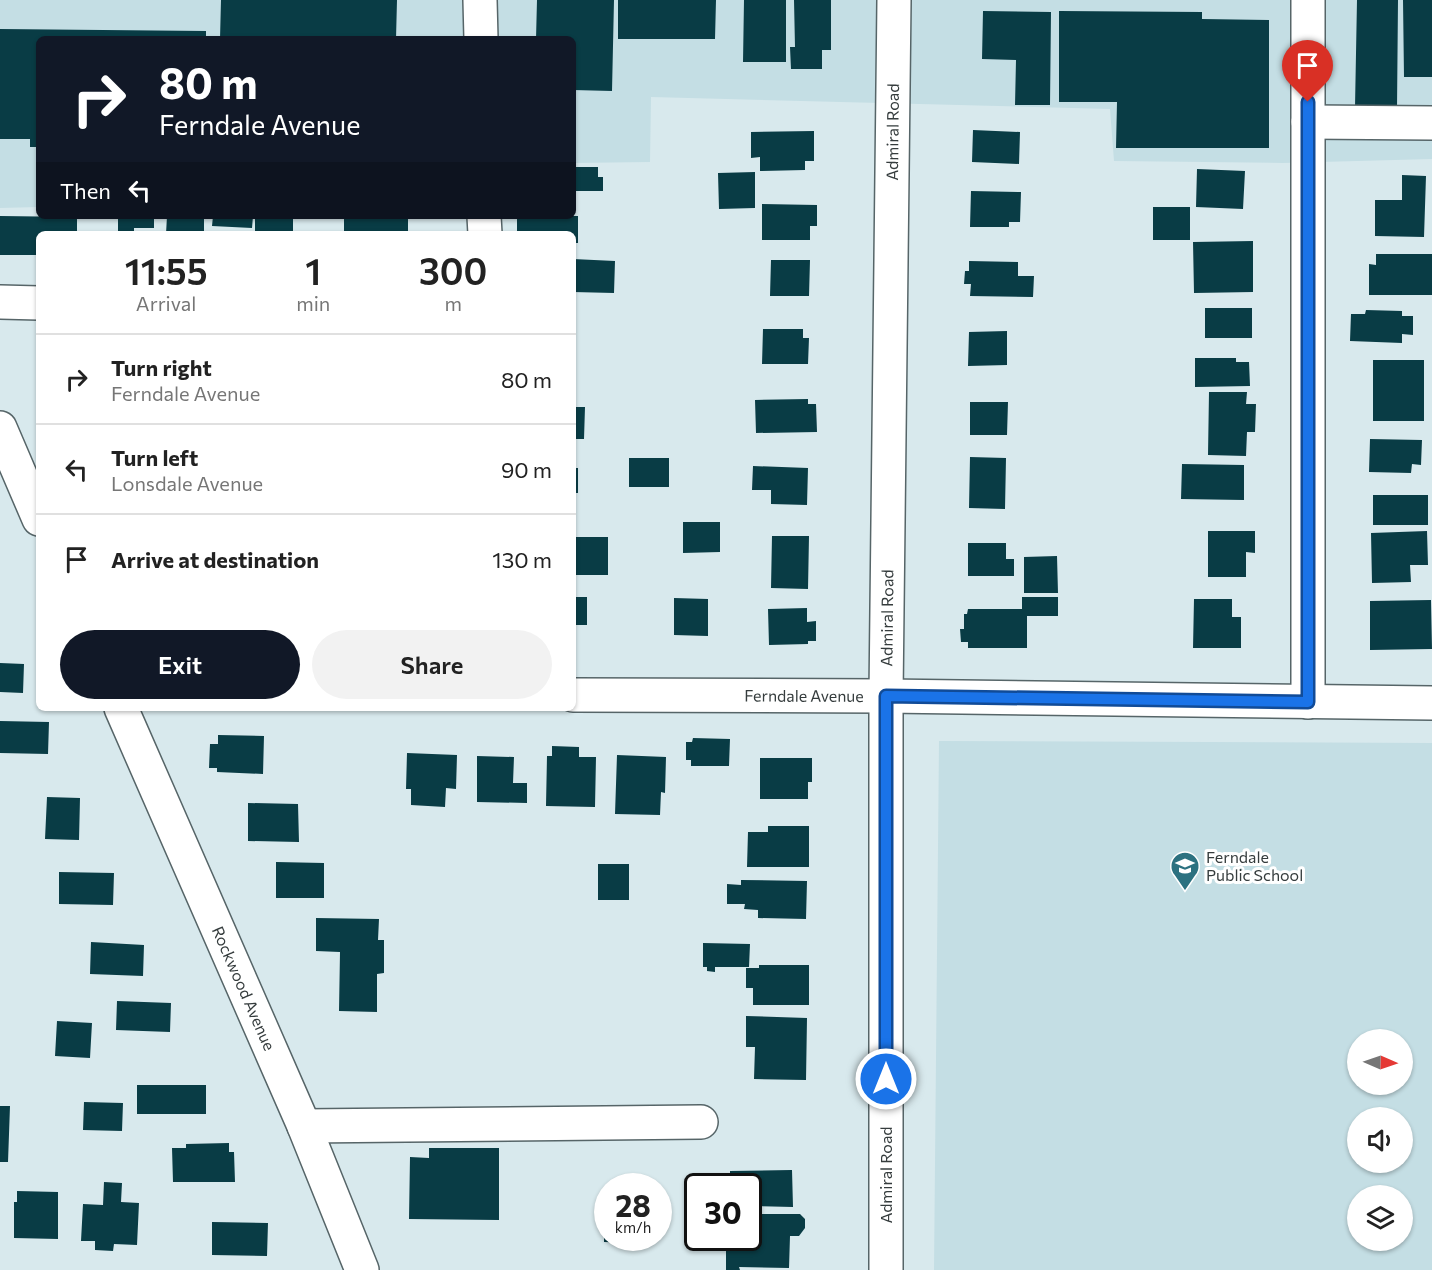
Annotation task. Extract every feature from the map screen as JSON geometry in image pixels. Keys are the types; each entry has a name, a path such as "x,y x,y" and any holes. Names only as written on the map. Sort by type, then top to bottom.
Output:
{"street":[{"path":"480,0 480,36"},
{"name":"Admiral Road","path":"885,1270 886,696 894,0"},
{"path":"1308,0 1308,702"},
{"path":"1308,122 1432,123"},
{"path":"0,302 36,303"},
{"path":"0,428 36,512"},
{"name":"Ferndale Avenue","path":"576,695 886,696 1432,703"},
{"name":"Rockwood Avenue","path":"122,711 304,1126 362,1270"},
{"path":"304,1126 701,1122"}],"shaded area":[{"path":"0,0 1432,0 1432,159 1283,163 1114,161 1110,109 651,97 650,162 576,163 576,36 36,36 36,207 0,208"},
{"name":"Ferndale Public School","path":"939,741 1432,743 1432,1270 934,1270"}],"building":[{"path":"221,0 397,0 396,36 220,36"},
{"path":"537,0 614,0 612,91 576,90 576,36 536,36"},
{"path":"618,0 716,0 715,39 618,39"},
{"path":"744,0 786,0 786,62 743,62"},
{"path":"794,0 831,0 831,50 822,50 822,69 791,69 790,47 795,47"},
{"path":"1357,0 1398,0 1397,108 1355,107"},
{"path":"1403,0 1432,0 1432,77 1404,77"},
{"path":"983,11 1051,12 1050,105 1015,105 1016,60 982,59"},
{"path":"1059,11 1202,12 1202,19 1269,20 1269,148 1116,148 1117,102 1059,102"},
{"path":"0,29 206,31 206,36 36,36 36,147 30,147 30,139 0,139"},
{"path":"973,130 1020,132 1019,164 972,162"},
{"path":"814,131 814,161 805,161 805,170 760,171 760,157 751,158 751,132"},
{"path":"576,167 598,167 598,177 603,177 603,191 576,191"},
{"path":"1197,169 1245,171 1243,209 1196,207"},
{"path":"755,172 755,208 719,209 718,173"},
{"path":"1402,175 1426,176 1424,237 1375,236 1375,200 1402,200"},
{"path":"971,191 1021,192 1020,222 1009,222 1009,227 970,227"},
{"path":"762,204 817,205 817,226 810,226 810,240 762,240"},
{"path":"1153,207 1190,207 1190,240 1153,240"},
{"path":"0,216 77,219 77,231 36,231 36,255 0,255"},
{"path":"578,216 578,243 576,243 576,231 517,231 517,219 576,219"},
{"path":"118,219 154,219 154,228 118,231"},
{"path":"167,219 204,219 204,231 166,231"},
{"path":"213,219 253,219 252,228 212,226"},
{"path":"255,219 293,219 293,231 255,231"},
{"path":"344,219 408,219 408,231 344,231"},
{"path":"1253,241 1253,292 1194,293 1193,242"},
{"path":"1376,254 1432,254 1432,295 1369,295 1369,264 1376,265"},
{"path":"576,259 615,261 614,293 576,292"},
{"path":"771,260 810,260 809,296 770,296"},
{"path":"969,261 1018,262 1018,276 1034,276 1033,297 970,296 971,284 964,284 965,271 969,271"},
{"path":"1205,308 1252,308 1252,338 1205,338"},
{"path":"1366,310 1402,311 1402,316 1413,316 1413,335 1402,334 1402,343 1350,341 1351,314 1365,314"},
{"path":"763,329 803,329 803,338 809,338 808,364 762,364"},
{"path":"1007,331 1007,365 968,366 969,332"},
{"path":"1195,358 1236,358 1236,362 1249,362 1250,386 1195,387"},
{"path":"1373,360 1424,360 1424,421 1373,421"},
{"path":"1209,392 1247,392 1246,404 1256,404 1255,432 1247,432 1246,456 1208,455"},
{"path":"808,399 808,404 816,404 817,432 756,433 755,400"},
{"path":"970,402 1008,402 1007,435 970,435"},
{"path":"576,407 585,407 584,439 576,439"},
{"path":"1370,439 1422,440 1421,465 1412,464 1411,473 1369,472"},
{"path":"970,457 1006,458 1005,509 969,508"},
{"path":"629,458 669,458 669,487 629,487"},
{"path":"1182,464 1244,465 1244,500 1181,499"},
{"path":"753,466 808,468 807,505 771,504 771,490 752,490"},
{"path":"576,468 578,468 578,493 576,493"},
{"path":"1373,495 1428,495 1428,525 1373,525"},
{"path":"683,522 720,522 720,552 683,553"},
{"path":"1208,531 1255,531 1255,553 1246,552 1246,577 1208,577"},
{"path":"1427,531 1428,565 1410,565 1411,582 1372,583 1371,533"},
{"path":"772,536 809,536 808,589 771,588"},
{"path":"576,537 608,537 608,575 576,575"},
{"path":"968,543 1006,543 1006,559 1014,559 1014,576 968,576"},
{"path":"1057,556 1058,593 1024,593 1024,557"},
{"path":"576,597 587,597 587,625 576,625"},
{"path":"1022,597 1058,597 1058,616 1027,616 1027,648 968,648 968,642 961,642 960,629 964,629 964,614 967,614 968,609 1022,609"},
{"path":"674,598 708,599 708,636 674,635"},
{"path":"1194,599 1232,599 1232,617 1241,617 1241,648 1193,648"},
{"path":"1431,600 1432,649 1370,650 1370,601"},
{"path":"807,608 807,622 816,621 816,641 808,641 808,644 769,645 768,609"},
{"path":"0,663 24,664 23,693 0,692"},
{"path":"0,721 49,722 48,754 0,753"},
{"path":"218,735 264,736 263,774 217,772 217,768 209,768 210,744 218,744"},
{"path":"693,738 730,739 729,766 691,766 691,760 686,760 686,742 692,742"},
{"path":"552,746 579,747 579,757 596,757 595,807 546,806 547,756 552,756"},
{"path":"407,753 457,755 456,789 446,788 445,807 411,805 411,789 406,789"},
{"path":"617,755 666,757 665,793 661,792 660,815 615,814"},
{"path":"477,756 514,757 513,783 527,783 527,803 477,802"},
{"path":"760,758 812,758 812,782 808,782 808,799 760,799"},
{"path":"47,797 80,798 79,840 45,839"},
{"path":"248,803 298,804 299,842 248,841"},
{"path":"768,826 809,826 809,867 747,867 748,832 768,832"},
{"path":"276,862 324,863 324,898 276,898"},
{"path":"598,864 629,864 629,900 598,900"},
{"path":"59,872 114,873 113,905 59,904"},
{"path":"741,880 807,881 806,919 758,918 758,910 744,909 745,904 727,904 727,884 741,885"},
{"path":"316,918 379,919 378,940 384,940 384,973 377,974 377,1012 339,1011 340,952 316,951"},
{"path":"91,942 144,945 143,976 90,974"},
{"path":"703,943 750,944 749,967 715,967 715,972 707,971 707,967 703,967"},
{"path":"759,965 809,965 809,1005 753,1005 753,988 746,988 746,968 759,968"},
{"path":"117,1001 171,1003 170,1032 116,1030"},
{"path":"746,1016 807,1018 806,1080 754,1079 755,1047 746,1047"},
{"path":"57,1021 92,1023 90,1058 55,1056"},
{"path":"137,1085 206,1085 206,1114 137,1114"},
{"path":"84,1102 123,1103 122,1131 83,1130"},
{"path":"0,1106 10,1106 8,1162 0,1162"},
{"path":"229,1143 229,1152 234,1152 235,1182 173,1182 172,1148 186,1148 186,1144"},
{"path":"429,1148 499,1148 499,1220 409,1219 410,1157 429,1158"},
{"path":"792,1170 793,1207 762,1206 762,1173 730,1173 730,1171"},
{"path":"104,1182 122,1183 121,1202 139,1203 137,1245 114,1244 113,1251 95,1250 95,1241 81,1241 83,1204 103,1205"},
{"path":"17,1191 58,1192 58,1239 14,1238 14,1202 17,1202"},
{"path":"762,1214 800,1214 805,1219 805,1228 799,1236 790,1236 789,1268 739,1267 740,1270 726,1270 726,1251 762,1251"},
{"path":"212,1222 268,1223 267,1256 212,1255"}],"place":[{"name":"Ferndale Public School","path":"1185,892"}],"route":[{"path":"886,1079 886,696 1308,702 1308,102"}]}
